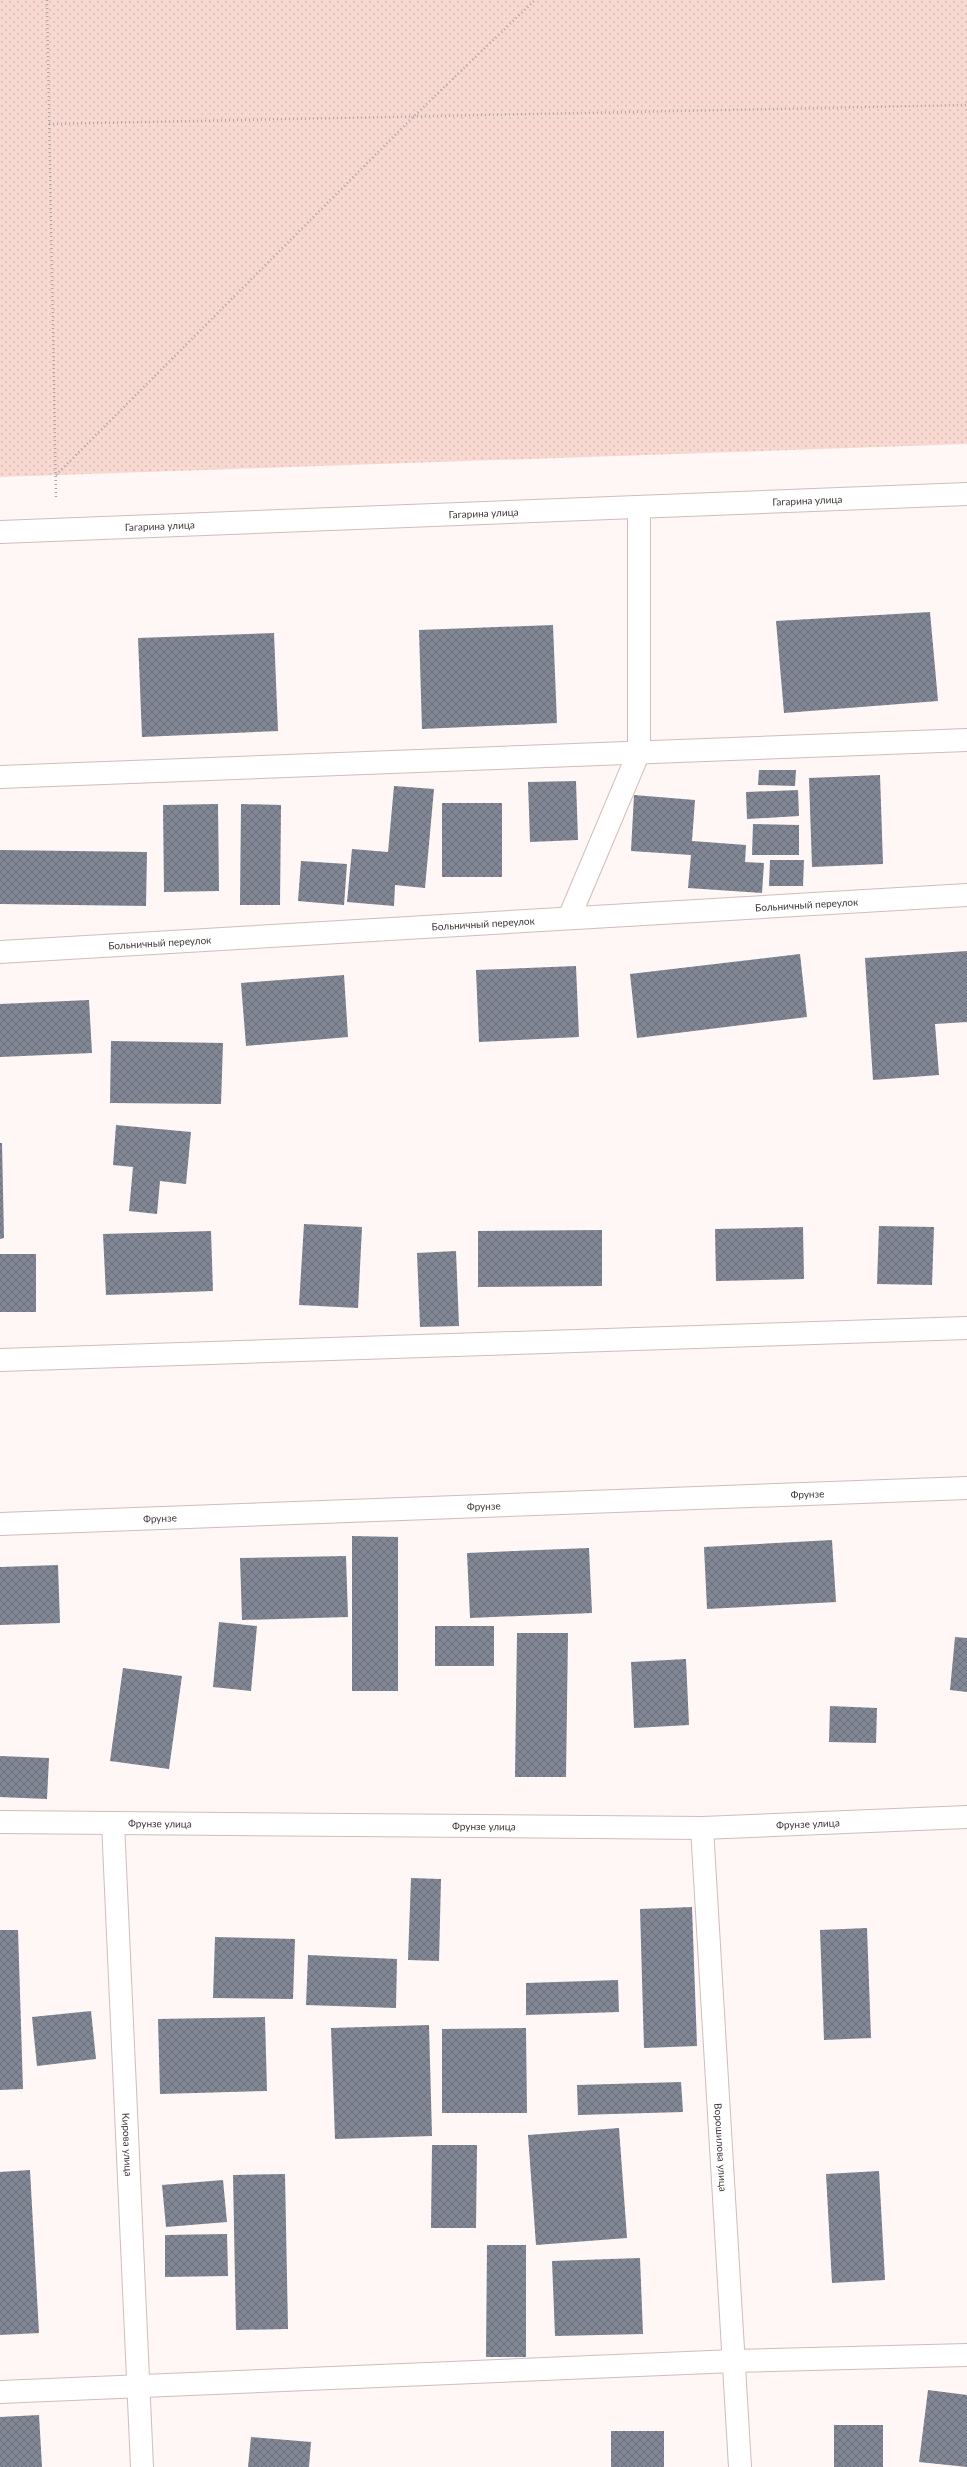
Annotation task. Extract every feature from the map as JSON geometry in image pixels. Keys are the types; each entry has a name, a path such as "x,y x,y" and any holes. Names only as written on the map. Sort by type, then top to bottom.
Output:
{"street":[{"name":"Гагарина улица","path":"0,532 967,494"},
{"path":"569,918 639,752 640,507"},
{"path":"0,777 967,740"},
{"name":"Больничный переулок","path":"0,952 967,895"},
{"path":"0,1360 967,1328"},
{"name":"Фрунзе","path":"0,1524 967,1488"},
{"name":"Фрунзе улица","path":"0,1822 702,1828 967,1817"},
{"name":"Кирова улица","path":"113,1823 142,2467"},
{"name":"Ворошилова улица","path":"702,1828 740,2467"},
{"path":"0,2392 734,2361 967,2355"}],"path":[{"path":"46,0 57,530"},
{"path":"56,475 414,116 536,0"},
{"path":"49,124 967,105"}],"shaded area":[{"path":"0,0 967,0 967,444 0,477"}],"building":[{"path":"930,612 938,701 784,713 776,621"},
{"path":"553,625 557,723 422,729 419,630"},
{"path":"274,633 278,731 142,737 138,638"},
{"path":"759,770 796,770 795,786 758,785"},
{"path":"880,775 883,864 812,867 809,778"},
{"path":"576,781 578,840 530,842 528,782"},
{"path":"394,786 434,789 425,888 395,885 394,906 347,902 352,849 388,852"},
{"path":"798,790 799,816 747,819 746,792"},
{"path":"634,795 695,800 692,841 746,845 745,862 764,863 762,893 688,888 691,855 631,851"},
{"path":"442,803 502,803 502,877 442,877"},
{"path":"218,804 219,891 164,892 163,805"},
{"path":"241,804 281,805 280,905 240,905"},
{"path":"753,824 799,825 799,855 752,855"},
{"path":"0,850 147,852 146,906 0,904"},
{"path":"770,860 804,860 803,886 769,886"},
{"path":"301,861 347,864 344,905 298,901"},
{"path":"967,951 967,1022 935,1024 939,1075 873,1080 865,958"},
{"path":"800,954 807,1017 637,1038 630,974"},
{"path":"576,966 579,1037 479,1042 476,970"},
{"path":"344,975 348,1037 246,1046 241,983"},
{"path":"89,1000 92,1053 0,1057 0,1004"},
{"path":"111,1041 223,1043 221,1104 110,1103"},
{"path":"116,1125 191,1132 186,1184 160,1181 157,1214 129,1211 133,1167 113,1165"},
{"path":"0,1143 2,1143 4,1238 0,1239"},
{"path":"304,1224 362,1227 358,1308 299,1305"},
{"path":"879,1226 934,1227 932,1285 877,1284"},
{"path":"803,1227 804,1279 716,1281 715,1229"},
{"path":"602,1230 602,1286 478,1287 478,1231"},
{"path":"211,1231 213,1291 106,1295 103,1234"},
{"path":"456,1251 459,1326 420,1327 417,1253"},
{"path":"0,1254 36,1254 36,1312 0,1312"},
{"path":"352,1536 398,1537 398,1691 352,1691"},
{"path":"832,1540 836,1602 707,1609 704,1547"},
{"path":"589,1548 592,1613 470,1618 467,1553"},
{"path":"346,1556 348,1617 242,1620 240,1558"},
{"path":"58,1565 60,1623 0,1625 0,1567"},
{"path":"219,1622 257,1626 251,1691 213,1687"},
{"path":"435,1626 494,1626 494,1666 435,1666"},
{"path":"517,1633 568,1633 566,1777 515,1777"},
{"path":"955,1637 967,1638 967,1692 950,1690"},
{"path":"686,1659 689,1725 634,1728 631,1662"},
{"path":"123,1668 182,1676 169,1769 110,1761"},
{"path":"830,1706 877,1708 876,1743 829,1742"},
{"path":"0,1756 49,1758 47,1799 0,1797"},
{"path":"411,1878 441,1879 439,1961 408,1960"},
{"path":"692,1907 697,2046 644,2048 640,1909"},
{"path":"867,1928 871,2038 824,2040 820,1930"},
{"path":"0,1930 18,1930 23,2089 0,2090"},
{"path":"215,1937 295,1939 293,1999 213,1998"},
{"path":"308,1955 397,1959 396,2008 306,2005"},
{"path":"618,1980 619,2012 526,2015 526,1983"},
{"path":"91,2011 96,2059 37,2066 32,2017"},
{"path":"265,2017 267,2091 160,2094 158,2019"},
{"path":"429,2025 432,2136 335,2139 331,2028"},
{"path":"526,2028 527,2113 442,2113 442,2029"},
{"path":"681,2082 683,2112 578,2115 577,2085"},
{"path":"619,2128 627,2238 536,2245 528,2135"},
{"path":"432,2145 477,2145 476,2228 431,2228"},
{"path":"30,2170 39,2333 0,2335 0,2172"},
{"path":"879,2171 885,2280 832,2283 826,2174"},
{"path":"285,2174 288,2329 236,2330 233,2175"},
{"path":"223,2180 227,2222 166,2227 162,2185"},
{"path":"227,2234 228,2276 165,2277 165,2235"},
{"path":"487,2245 526,2245 526,2357 486,2357"},
{"path":"640,2258 643,2334 555,2336 552,2261"},
{"path":"928,2390 967,2395 967,2467 919,2462"},
{"path":"39,2415 42,2467 0,2467 0,2417"},
{"path":"834,2425 883,2425 883,2467 834,2467"},
{"path":"611,2431 664,2431 664,2467 611,2467"},
{"path":"251,2437 311,2442 309,2467 248,2467"}]}
